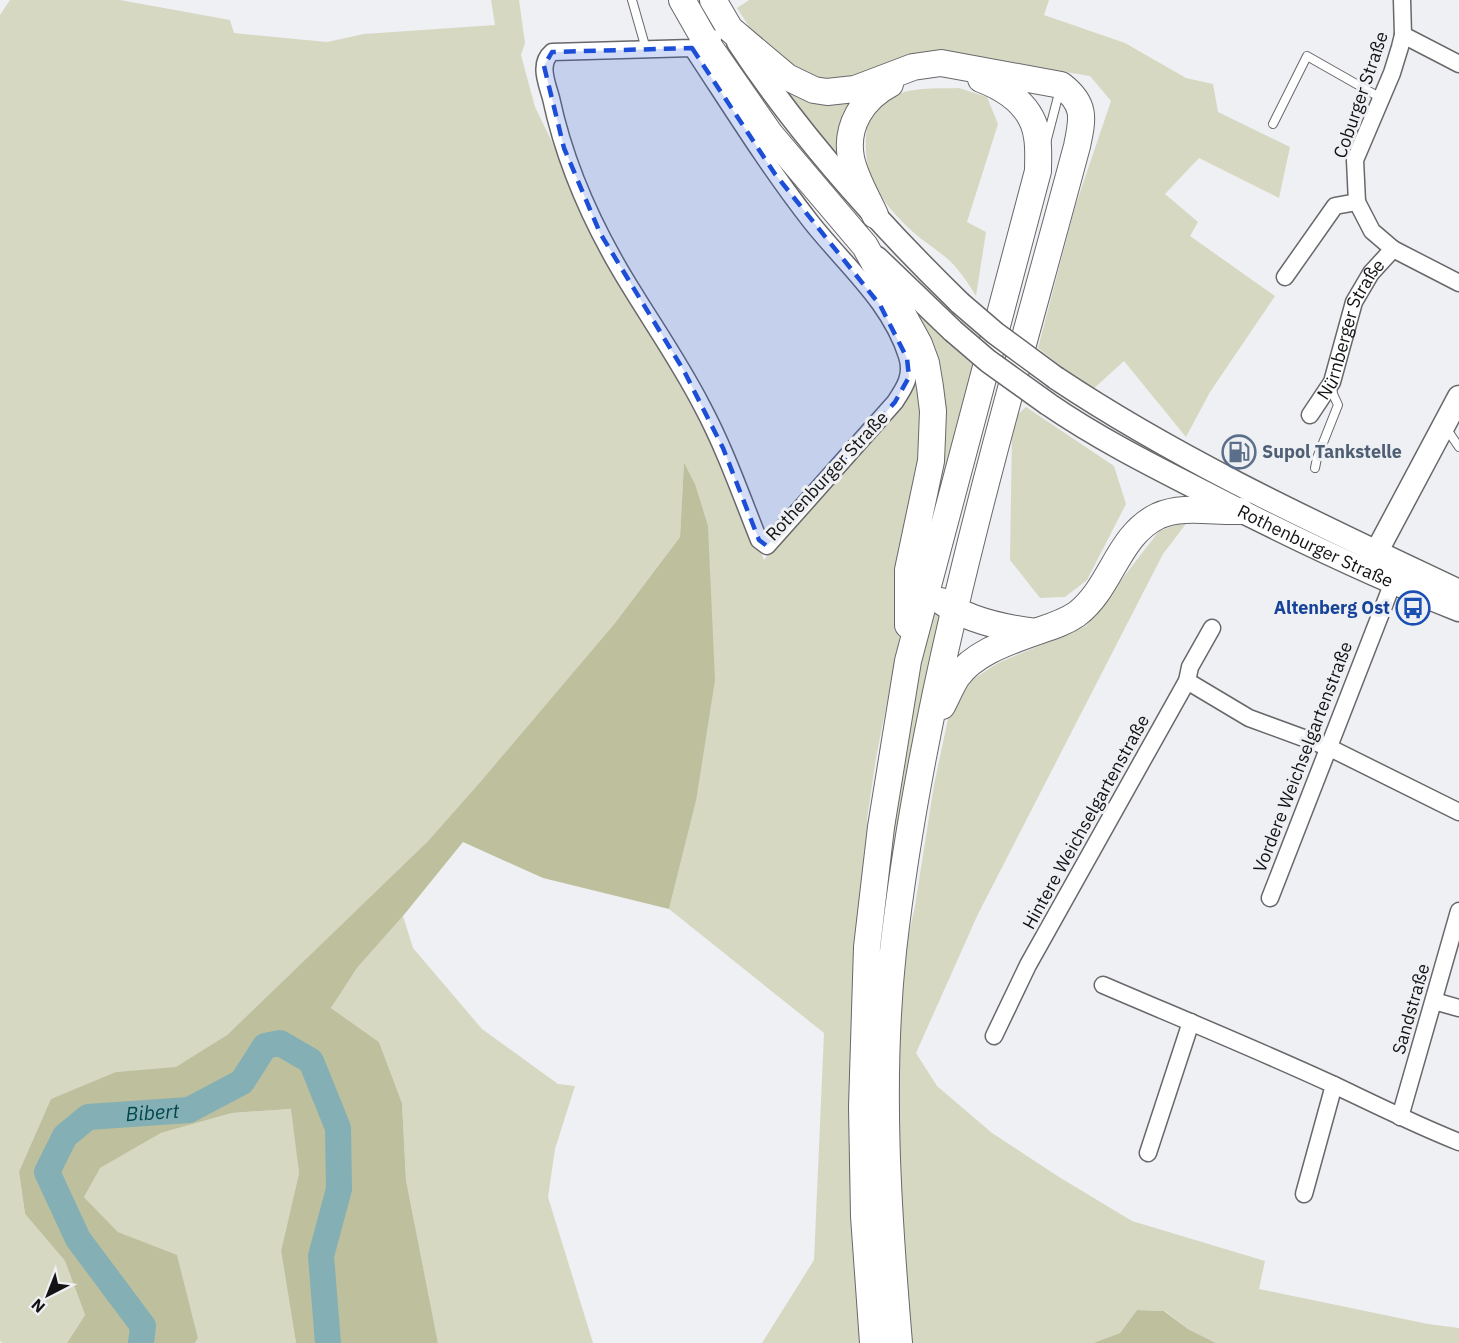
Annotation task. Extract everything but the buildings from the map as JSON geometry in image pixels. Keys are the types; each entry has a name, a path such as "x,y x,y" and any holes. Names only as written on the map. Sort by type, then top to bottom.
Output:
{"main road":[{"name":"Rothenburger Straße","path":"682,0 699,45 770,134 865,246 952,331 988,361 1081,427 1122,450 1240,511 1372,561 1397,573 1459,610"},
{"name":"Rothenburger Straße","path":"713,0 730,29 791,117 826,161 960,303 995,333 1056,378 1123,421 1271,500 1372,561"},
{"path":"730,29 787,77 814,90 827,93 855,89 913,67 941,63 1061,85 1075,99 1082,113 1082,123 954,610 926,738 893,953 888,1030 886,1150 899,1343"},
{"path":"873,1343 864,1216 862,1107 867,947 881,826 908,661 1038,171 1037,136 1032,120 1022,105 1009,92 981,79 952,73 936,72 907,77 881,89 862,106 852,131 851,158 875,215"},
{"path":"865,246 919,344 926,363 933,411 931,461 909,570 908,661"},
{"path":"1372,561 1459,397"},
{"path":"926,738 956,678 968,665 993,649 1068,620 1087,605 1127,543 1141,526 1168,512 1179,510 1240,511"},
{"name":"Rothenburger Straße","path":"1397,573 1459,591"},
{"path":"927,591 954,610 1013,629 1036,632"}],"street":[{"name":"Coburger Straße","path":"1393,249 1372,231 1357,201 1355,160 1392,73 1403,35 1402,0"},
{"name":"Rothenburger Straße","path":"699,45 775,174 880,305 903,347 909,368 909,377 905,387 895,402 767,546 759,540 723,448 684,371 635,295 600,233 574,178 555,118 544,66 546,57 552,52 699,45 730,29"},
{"path":"1403,35 1459,64"},
{"path":"1285,277 1335,206 1357,201"},
{"name":"Nürnberger Straße","path":"1310,415 1332,382 1354,302 1371,273 1393,249 1459,283"},
{"name":"Vordere Weichselgartenstraße","path":"1270,898 1397,573"},
{"name":"Hintere Weichselgartenstraße","path":"994,1036 1028,965 1187,681 1190,667 1212,628"},
{"path":"1187,681 1249,718 1328,747 1459,813"},
{"name":"Sandstraße","path":"1400,1118 1459,911"},
{"path":"1103,985 1334,1085 1400,1118 1459,1142"},
{"path":"1434,1001 1459,1008"},
{"path":"1148,1153 1191,1022"},
{"path":"1304,1194 1334,1085"}],"lane":[{"path":"632,0 646,49"},
{"path":"1273,124 1307,56 1381,98"},
{"path":"1038,171 1061,85"},
{"path":"1315,468 1338,405 1333,394 1332,382"},
{"path":"1444,425 1459,447"}],"highlighted area":[{"path":"692,48 775,174 880,305 907,358 909,377 895,402 767,546 759,540 723,448 684,371 600,233 564,148 544,66 552,52"}],"green space":[{"path":"10,0 120,0 230,20 234,33 327,42 364,34 495,25 491,0 519,0 525,43 521,55 535,107 574,187 726,471 764,560 912,391 915,377 926,393 901,631 876,758 867,819 865,1343 762,1343 814,1260 824,1033 669,909 696,801 684,465 680,537 615,623 428,841 227,1035 176,1068 116,1072 19,1172 25,1214 65,1261 85,1315 67,1343 2,1343 0,1341 0,15"},
{"path":"749,0 1049,0 1044,15 1125,43 1186,78 1213,84 1218,112 1290,147 1279,198 1199,158 1165,194 1198,222 1190,236 1275,296 1210,392 1186,437 1124,361 1091,391 1038,348 1075,207 1111,101 1090,76 980,58 836,87 767,54 737,8"},
{"path":"777,81 853,97 845,166"},
{"path":"959,88 987,97 998,124 967,222 986,232 976,296 953,264 913,232 891,210 875,186 867,159 868,125 886,101 904,92 915,90"},
{"path":"902,295 950,341 949,344 974,365 918,582 936,464"},
{"path":"1026,407 1114,466 1126,504 1087,580 1065,597 1040,598 1010,560 1012,431 1017,415"},
{"path":"684,463 695,484 708,526 715,680 696,801 669,909 543,878 463,842 357,968 331,1008 379,1042 402,1103 406,1180 438,1343 296,1343 281,1251 299,1173 291,1109 232,1113 161,1133 100,1168 84,1197 118,1232 177,1255 198,1338 195,1343 67,1343 85,1315 65,1261 25,1214 19,1172 51,1099 116,1072 176,1067 227,1035 428,841 615,623 680,537"},
{"path":"1188,521 1163,554 978,914 916,1053 937,1086 992,1133 1132,1221 1265,1261 1259,1289 1428,1324 1459,1328 1459,1343 1216,1343 1188,1329 1165,1311 1137,1310 1120,1333 1093,1343 907,1343 894,1106 902,965 915,906 934,785 948,719 961,687 998,663 1086,626 1159,531"},
{"path":"943,609 904,810 891,1343 881,1343 872,1211 881,893 929,612"},
{"path":"403,916 413,948 482,1029 558,1084 575,1086 555,1149 548,1197 593,1343 438,1343 406,1180 402,1103 379,1042 331,1008 357,968"},
{"path":"292,1109 299,1173 281,1251 296,1343 195,1343 198,1338 177,1256 118,1232 84,1197 99,1168 161,1133 232,1113"},
{"path":"1137,1310 1164,1311 1188,1329 1216,1343 1093,1343 1120,1333"}],"waterway":[{"name":"Bibert","path":"141,1343 143,1326 78,1239 47,1172 65,1136 88,1117 189,1110 242,1082 265,1046 280,1043 311,1061 338,1128 339,1189 321,1256 328,1343"}],"place":[{"name":"Supol Tankstelle","path":"1239,452"},
{"name":"Altenberg Ost","path":"1413,608"}]}
